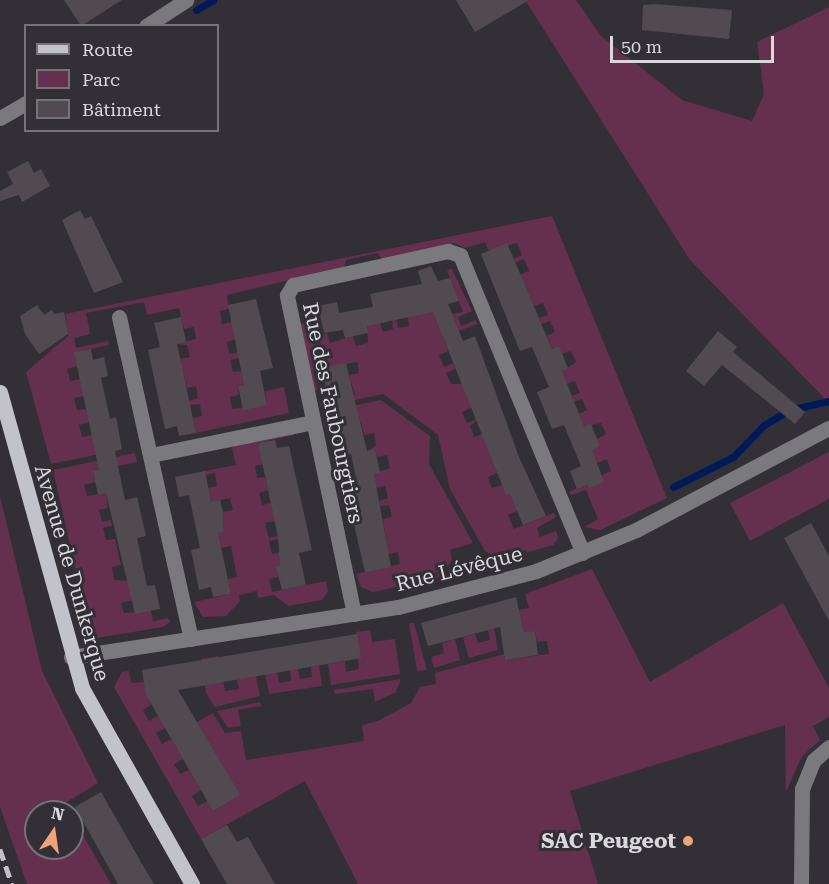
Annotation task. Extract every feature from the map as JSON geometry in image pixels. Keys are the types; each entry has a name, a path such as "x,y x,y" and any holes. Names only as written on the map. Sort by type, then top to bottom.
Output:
{"main road":[{"name":"Avenue de Dunkerque","path":"0,392 71,657 97,720 192,884"}],"street":[{"path":"149,24 186,0"},
{"path":"0,118 24,105"},
{"name":"Rue des Faubourgtiers","path":"354,614 313,422 288,288 448,251 457,253 462,258 583,553"},
{"path":"119,317 191,639"},
{"path":"151,455 313,422"},
{"name":"Rue Lévêque","path":"71,657 398,607 521,575 583,553 687,505 829,428"},
{"path":"801,884 802,789 814,760 829,747"}],"green space":[{"path":"525,0 576,0 601,36 682,100 752,121 764,94 757,42 829,7 829,403 690,260"},
{"path":"552,216 667,498 600,530 584,527 598,519 586,490 571,495 569,492 611,471 607,459 597,463 591,450 600,446 597,439 606,434 601,423 583,427 578,414 587,410 582,399 573,402 571,396 580,393 575,381 566,384 561,372 576,362 571,351 562,354 559,346 552,349 547,336 555,332 550,321 542,324 539,318 548,315 543,303 534,306 519,275 529,271 524,259 514,263 513,259 522,255 517,243 489,251 485,242 465,248 454,243 382,259 377,253 346,260 344,267 227,295 229,309 220,311 222,324 232,322 236,339 227,342 229,354 239,352 240,358 230,360 233,372 242,371 245,384 238,386 239,395 230,397 232,409 267,405 265,391 284,387 289,413 196,433 193,418 202,416 200,404 190,405 189,401 198,398 196,386 187,388 179,359 190,357 187,345 176,344 196,339 194,327 184,329 179,308 147,315 144,302 86,313 90,334 74,338 76,348 108,341 109,345 75,352 78,366 67,369 70,381 80,379 84,396 74,398 77,410 86,409 89,422 79,425 82,437 92,435 100,454 51,464 26,372 68,336 65,314"},
{"path":"452,269 472,311 458,317 461,326 476,320 477,324 443,337 448,351 439,355 444,367 453,363 455,369 446,373 451,384 464,384 473,407 462,412 467,423 478,419 470,426 474,437 483,434 497,473 488,477 492,488 502,485 507,495 522,489 517,511 508,515 514,529 554,513 556,517 537,528 540,537 556,531 558,538 553,545 500,560 485,551 450,489 438,435 383,394 321,407 320,403 355,395 349,375 359,373 357,362 313,370 317,390 313,391 299,325 310,320 313,335 327,333 330,343 353,336 356,346 368,343 367,324 380,323 383,332 393,329 392,320 396,319 398,328 409,326 408,317 423,296 444,315 463,312 447,270"},
{"path":"381,400 430,436 429,464 473,543 450,550 452,560 440,577 373,592 361,587 356,574 400,564 398,552 388,554 383,519 392,517 389,505 380,506 379,501 388,498 385,486 376,488 373,474 390,468 387,455 377,457 375,449 367,451 376,446 374,433 364,435 361,422 351,423 334,410"},
{"path":"293,431 294,435 258,443 264,464 255,466 257,478 265,477 268,490 259,493 262,505 271,503 275,521 265,523 269,538 278,536 279,539 269,541 272,554 281,552 284,565 277,567 279,577 269,579 272,592 326,581 328,591 322,600 288,606 274,595 258,598 257,591 239,595 240,601 226,616 203,617 194,602 231,594 228,579 237,577 231,546 221,548 218,533 223,532 223,512 233,510 230,498 211,502 208,488 217,486 215,473 205,475 205,471 236,465 232,448 236,444"},
{"path":"829,452 829,499 750,541 730,503"},
{"path":"135,453 137,462 93,471 95,482 84,485 87,496 106,493 108,508 99,510 102,522 111,520 112,526 103,528 106,540 115,539 121,565 112,567 114,580 128,581 133,600 121,603 124,613 151,611 153,621 168,618 170,622 163,627 97,638 88,626 53,470"},
{"path":"0,496 42,671 98,783 70,800 24,800 24,860 84,860 84,837 111,884 27,884 0,807"},
{"path":"592,569 650,682 783,603 829,688 829,717 813,726 820,740 802,756 786,792 785,725 570,791 598,884 358,884 305,781 201,839 114,687 122,672 129,671 131,683 144,682 151,705 143,710 149,721 158,716 165,728 156,733 162,744 171,739 183,759 174,764 180,774 189,770 201,790 192,796 198,806 208,801 213,811 239,795 197,722 213,713 225,733 241,731 246,760 364,741 362,725 378,721 411,703 420,687 436,684 435,673 504,654 505,660 549,654 547,641 537,642 535,631 524,632 519,610 529,608 525,594"},
{"path":"409,623 414,623 427,670 417,671"},
{"path":"494,629 498,650 469,658 463,637 475,634 478,643 490,640 488,630"},
{"path":"370,630 372,642 395,639 400,674 331,685 328,664 345,661 346,672 359,669 356,632"},
{"path":"455,639 460,660 434,668 431,657 444,653 442,643"},
{"path":"219,656 225,691 239,689 237,679 256,676 260,696 215,707 206,693 201,659"},
{"path":"319,665 322,686 269,694 265,674 277,672 279,683 291,681 290,670 298,669 300,679 312,677 311,667"},
{"path":"401,679 396,692 375,702 373,689 335,694 334,690"},
{"path":"260,702 261,706 238,710 241,726 228,728 217,711"}],"building":[{"path":"64,0 122,0 84,24 80,24"},
{"path":"456,0 529,0 475,32"},
{"path":"643,5 732,10 729,39 642,30"},
{"path":"28,161 34,173 41,169 50,186 22,202 19,195 0,201 0,191 13,184 7,172"},
{"path":"80,210 85,219 91,216 123,282 94,293 62,220"},
{"path":"507,243 552,349 559,346 568,368 562,371 584,427 591,424 600,446 592,450 604,482 589,488 588,484 577,489 570,471 581,466 564,425 552,429 537,392 549,387 532,347 520,351 481,254"},
{"path":"431,266 438,281 450,278 459,301 448,304 463,341 475,336 519,457 546,516 523,525 510,494 506,495 433,312 367,326 368,333 345,338 343,330 324,333 318,306 337,302 339,313 373,307 370,294 422,284 418,271"},
{"path":"256,299 273,368 260,371 267,405 243,410 238,386 244,385 228,305"},
{"path":"37,305 44,315 52,310 54,314 64,312 68,334 39,354 25,334 20,316"},
{"path":"181,317 186,342 177,344 196,433 179,436 177,426 165,429 148,350 160,347 154,323"},
{"path":"718,331 737,347 733,352 805,412 795,424 722,365 704,386 686,371"},
{"path":"91,349 93,360 104,357 108,376 101,378 110,419 116,417 122,449 115,451 125,500 137,497 146,536 137,538 147,586 155,585 160,609 135,614 106,493 98,495 93,471 99,470 74,352"},
{"path":"346,363 367,451 375,449 380,473 374,474 391,567 365,572 346,490 358,488 351,454 340,457 336,437 339,437 321,368"},
{"path":"275,440 277,448 289,446 312,550 299,553 306,585 282,590 276,566 280,566 278,537 258,443"},
{"path":"205,471 211,502 220,500 223,512 223,532 218,533 231,594 213,597 211,587 199,590 191,550 200,548 189,495 179,497 175,477"},
{"path":"811,523 829,556 829,621 784,538"},
{"path":"516,597 524,632 535,631 538,655 505,660 500,627 428,646 421,623"},
{"path":"357,634 361,658 178,690 240,795 213,811 146,695 142,670"},
{"path":"101,792 154,884 118,884 84,823 84,802"},
{"path":"227,825 237,842 248,837 275,884 227,884 201,839"}],"waterway":[{"path":"196,10 213,0"},
{"path":"673,487 733,457 764,425 789,410 829,401"}],"railway":[{"path":"0,849 12,884"}],"place":[{"name":"SAC Peugeot","path":"688,841"}]}
